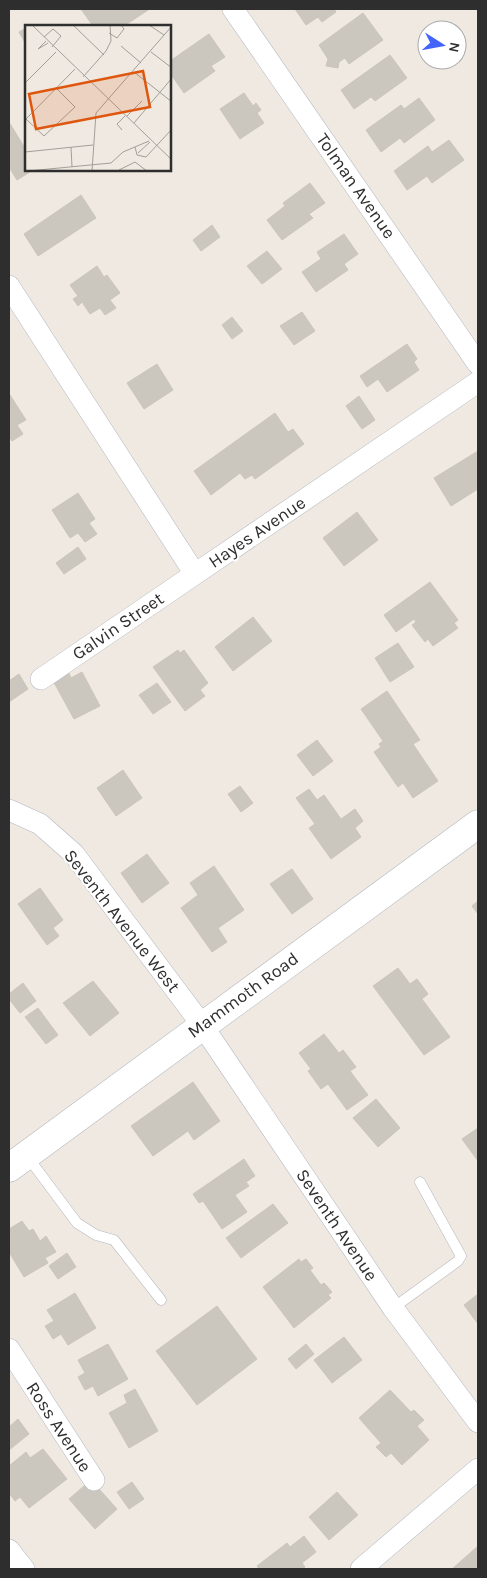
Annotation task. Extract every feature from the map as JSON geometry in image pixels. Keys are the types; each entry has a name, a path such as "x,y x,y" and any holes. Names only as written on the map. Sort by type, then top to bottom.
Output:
{"main road":[{"name":"Mammoth Road","path":"18,1162 478,824"}],"street":[{"name":"Tolman Avenue","path":"234,9 478,364"},
{"name":"Hayes Avenue","path":"9,286 195,574 478,382"},
{"name":"Galvin Street","path":"41,679 195,574"},
{"name":"Seventh Avenue West","path":"9,810 40,824 74,854 202,1025"},
{"name":"Seventh Avenue","path":"202,1025 393,1308 478,1422"},
{"name":"Ross Avenue","path":"9,1349 94,1480"},
{"path":"361,1569 478,1469"},
{"path":"9,1550 24,1569"}],"lane":[{"path":"18,1162 77,1223 96,1234 114,1240 161,1300"},
{"path":"393,1308 458,1261 460,1256 420,1182"}],"building":[{"path":"81,9 148,10 126,25 92,25"},
{"path":"295,9 334,9 336,12 322,22 318,17 306,25"},
{"path":"363,13 383,40 349,64 345,58 339,62 338,68 326,66 328,59 319,45"},
{"path":"25,29 25,42 19,32"},
{"path":"209,34 225,57 211,66 215,71 184,93 171,74 171,60"},
{"path":"390,55 407,78 375,101 371,97 354,109 341,90"},
{"path":"244,93 253,106 256,103 261,110 257,113 264,123 240,139 220,109"},
{"path":"419,98 435,120 404,143 400,138 381,152 366,130 401,105 404,109"},
{"path":"9,122 25,148 25,171 31,171 17,180 9,167"},
{"path":"449,140 464,160 432,183 427,176 407,190 394,171 428,146 432,152"},
{"path":"310,183 325,203 309,214 313,218 282,240 267,220 285,206 283,203"},
{"path":"81,195 96,218 38,256 24,234"},
{"path":"212,225 220,237 201,251 193,240"},
{"path":"344,234 358,254 344,264 348,270 316,292 302,272 321,259 317,252"},
{"path":"267,251 282,269 262,284 247,266"},
{"path":"97,266 104,277 107,275 120,293 110,300 116,308 105,315 100,308 90,314 82,302 78,306 73,299 78,296 70,285"},
{"path":"302,312 315,331 294,345 280,326"},
{"path":"232,317 243,331 232,339 222,325"},
{"path":"407,344 417,359 414,362 419,370 387,392 378,379 367,387 360,376"},
{"path":"157,364 173,390 144,409 127,383"},
{"path":"10,395 26,420 17,425 23,434 12,441 9,436"},
{"path":"359,396 375,420 362,429 346,406"},
{"path":"275,413 288,432 293,429 304,444 255,479 252,475 245,479 240,473 211,495 194,471"},
{"path":"478,451 478,489 451,506 434,478"},
{"path":"78,493 95,519 89,523 97,534 85,542 78,533 70,538 52,510"},
{"path":"357,512 378,540 344,566 323,538"},
{"path":"78,547 86,559 64,574 56,563"},
{"path":"430,582 458,620 454,623 458,628 433,646 428,639 425,642 412,625 416,622 414,619 396,632 384,615"},
{"path":"253,617 272,641 233,671 215,647"},
{"path":"398,643 414,667 390,682 375,658"},
{"path":"178,650 180,653 184,650 208,683 200,690 205,696 185,711 153,667"},
{"path":"67,669 71,678 82,672 100,706 74,719 51,677"},
{"path":"19,674 28,689 9,702 9,681"},
{"path":"157,683 171,702 153,714 139,695"},
{"path":"387,691 420,740 413,744 438,781 413,798 403,783 398,787 374,752 381,747 379,744 383,741 361,709"},
{"path":"317,740 333,761 313,776 297,755"},
{"path":"123,770 142,798 116,816 97,788"},
{"path":"240,786 253,803 241,812 228,794"},
{"path":"309,789 317,800 324,795 341,819 355,809 363,821 355,828 361,837 331,859 309,828 315,824 296,798"},
{"path":"147,854 169,883 142,903 121,873"},
{"path":"214,866 244,910 218,928 227,942 212,952 181,908 198,895 190,883"},
{"path":"292,869 313,899 292,914 270,884"},
{"path":"40,888 63,920 53,928 59,936 47,945 18,904"},
{"path":"478,901 478,914 472,906"},
{"path":"398,968 410,984 417,979 428,994 422,999 450,1037 424,1055 373,986"},
{"path":"93,981 119,1013 90,1036 63,1003"},
{"path":"23,983 36,1001 20,1013 9,999 9,994"},
{"path":"38,1008 58,1035 46,1044 25,1017"},
{"path":"324,1034 339,1053 343,1050 356,1067 350,1071 368,1095 347,1110 328,1084 321,1089 308,1071 311,1069 299,1053"},
{"path":"193,1082 220,1121 194,1140 188,1131 153,1156 131,1126"},
{"path":"376,1099 400,1128 378,1147 353,1118"},
{"path":"478,1128 478,1161 462,1139"},
{"path":"244,1159 255,1176 246,1182 249,1186 235,1195 247,1212 222,1229 203,1201 199,1203 193,1194"},
{"path":"273,1204 288,1223 241,1258 226,1238"},
{"path":"22,1221 29,1231 33,1229 40,1241 46,1236 56,1252 45,1258 48,1263 24,1277 9,1252 9,1229"},
{"path":"67,1253 76,1267 58,1279 49,1266"},
{"path":"299,1259 301,1262 306,1259 313,1268 310,1270 321,1285 324,1283 332,1292 328,1295 331,1298 294,1328 263,1287"},
{"path":"75,1293 96,1328 68,1345 61,1334 53,1339 45,1326 54,1321 47,1310"},
{"path":"478,1294 478,1324 464,1305"},
{"path":"217,1306 257,1359 197,1405 156,1351"},
{"path":"344,1337 362,1360 332,1383 314,1360"},
{"path":"108,1344 128,1379 98,1396 93,1386 85,1390 78,1377 85,1373 78,1360"},
{"path":"306,1344 314,1354 296,1369 288,1359"},
{"path":"135,1389 158,1431 129,1448 109,1413 127,1403 124,1395"},
{"path":"390,1390 411,1412 414,1410 424,1420 417,1426 429,1440 402,1465 391,1453 386,1457 376,1447 381,1443 359,1418"},
{"path":"18,1419 29,1434 9,1450 9,1427"},
{"path":"43,1449 67,1479 29,1508 20,1497 15,1501 9,1493 9,1466 26,1452 30,1458"},
{"path":"91,1480 117,1509 95,1529 69,1499"},
{"path":"132,1482 144,1499 129,1509 117,1492"},
{"path":"337,1492 358,1515 329,1540 309,1517"},
{"path":"304,1536 316,1552 302,1563 305,1567 303,1569 259,1569 257,1566 287,1543 290,1547"},
{"path":"478,1546 478,1569 452,1569"}]}
